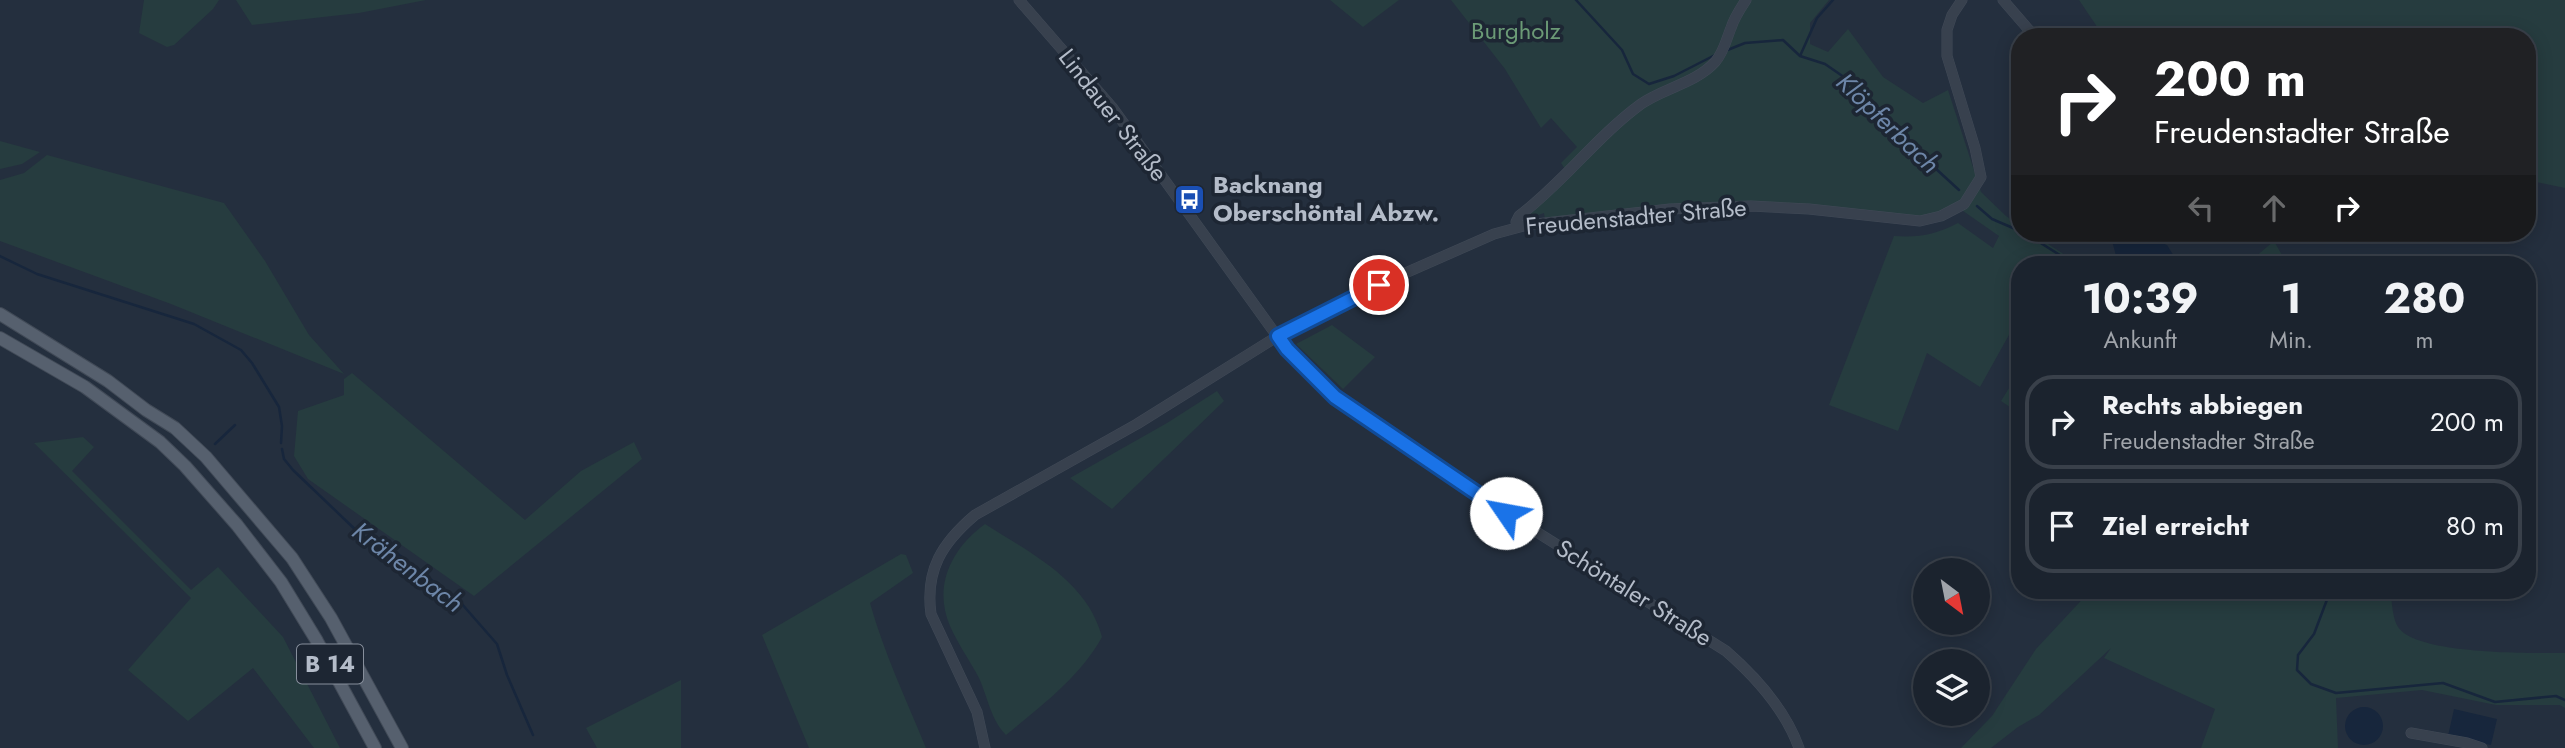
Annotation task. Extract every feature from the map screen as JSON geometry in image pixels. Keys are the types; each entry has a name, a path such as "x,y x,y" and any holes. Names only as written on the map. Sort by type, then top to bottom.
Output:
{"main road":[{"name":"B 14","path":"0,314 108,381 146,410 185,466 237,525 281,582 317,641 375,748"},
{"path":"0,338 85,387 160,442 185,466"},
{"path":"146,410 175,428 191,442 292,558 331,618 402,748"}],"street":[{"name":"Lindauer Straße","path":"1019,0 1112,107 1278,336"},
{"path":"1517,227 1519,216 1566,176 1618,124 1644,103 1700,74 1720,55 1746,0"},
{"name":"Freudenstadter Straße","path":"985,748 977,712 931,614 929,587 943,548 975,515 1127,430 1278,336 1360,293 1475,242 1517,227 1670,209 1751,206 1809,209 1920,221 1941,216 1964,204 1981,177 1947,56 1947,30 1952,15 1962,0"},
{"path":"2003,0 2027,28"},
{"name":"Schöntaler Straße","path":"1278,336 1322,386 1368,421 1532,530 1726,651 1764,687 1791,728 1799,748"},
{"path":"2411,733 2482,748"}],"green space":[{"path":"144,0 219,0 213,9 174,45 167,47 139,33"},
{"path":"236,0 426,0 359,13 252,25"},
{"path":"1330,0 1399,0 1363,27"},
{"name":"Burgholz","path":"1451,0 1829,0 1810,23 1810,44 1828,52 1848,29 1883,77 1923,103 1948,90 1981,192 2011,219 2011,242 2045,242 2067,256 2011,256 2011,334 1980,387 1927,353 1898,431 1829,405 1894,236 1927,234 1958,223 1993,248 1999,236 1953,204 1939,212 1920,217 1670,204 1545,219 1544,213 1526,219 1525,215 1570,177 1561,163 1577,147 1551,118 1541,128 1505,69"},
{"path":"2079,0 2565,0 2565,188 2536,182 2536,28 2098,28"},
{"path":"0,141 40,152 22,164 0,169"},
{"path":"47,155 224,203 265,261 309,335 344,374 171,304 0,241 0,180 24,173"},
{"path":"2275,242 2282,256 2256,256"},
{"path":"1332,325 1375,357 1343,389 1296,344"},
{"path":"352,373 525,520 581,471 634,442 642,459 474,596 308,479 294,456 298,411 344,395 344,379"},
{"path":"2011,385 2011,408 2001,401"},
{"path":"1217,391 1224,401 1112,509 1070,478 1167,423"},
{"path":"83,437 94,447 72,471 191,590 218,567 283,637 340,748 314,748 253,668 188,721 128,670 191,598 34,443"},
{"path":"985,524 1038,557 1070,584 1084,599 1095,617 1102,637 1071,678 1006,735 997,723 979,678 950,626 945,611 948,569 963,545"},
{"path":"901,554 906,555 913,573 870,603 926,748 809,748 762,635"},
{"path":"2083,599 2391,599 2398,627 2409,636 2427,643 2476,650 2565,653 2565,708 2560,705 2496,705 2422,690 2336,698 2338,748 2201,748 2215,709 2104,658 2111,648 2039,715 1991,748 1961,748 1982,726 1990,726 1992,716 2036,649"},
{"path":"681,680 681,748 597,748 586,728"}],"water":[{"path":"2112,242 2159,242 2167,245 2174,256 2116,256"},
{"path":"2364,707 2378,712 2383,726 2378,740 2364,745 2350,740 2345,726 2350,712"},
{"path":"2454,709 2497,719 2491,745 2448,736"}],"waterway":[{"name":"Klöpferbach","path":"1576,0 1622,50 1633,74 1649,84 1674,76 1715,55"},
{"path":"1800,56 1817,18 1833,0"},
{"name":"Klöpferbach","path":"1725,51 1745,43 1783,40 1800,56 1825,64 1854,84 1886,123 1959,190"},
{"name":"Klöpferbach","path":"1977,206 1992,219 2011,227"},
{"name":"Klöpferbach","path":"2039,242 2061,256"},
{"name":"Krähenbach","path":"0,256 37,274 194,324 241,350 279,407 281,443"},
{"path":"215,444 235,425"},
{"name":"Krähenbach","path":"282,449 284,459 293,470 362,536 398,554 461,603 497,644 507,675 533,735"},
{"name":"Klöpferbach","path":"2327,599 2314,634 2298,655 2297,670 2311,684 2336,693 2443,683 2495,702 2556,696 2565,700"}],"place":[{"name":"Backnang Oberschöntal Abzw.","path":"1190,199"}],"route":[{"path":"1379,285 1278,336 1287,349 1335,397 1449,477 1506,513"}]}
